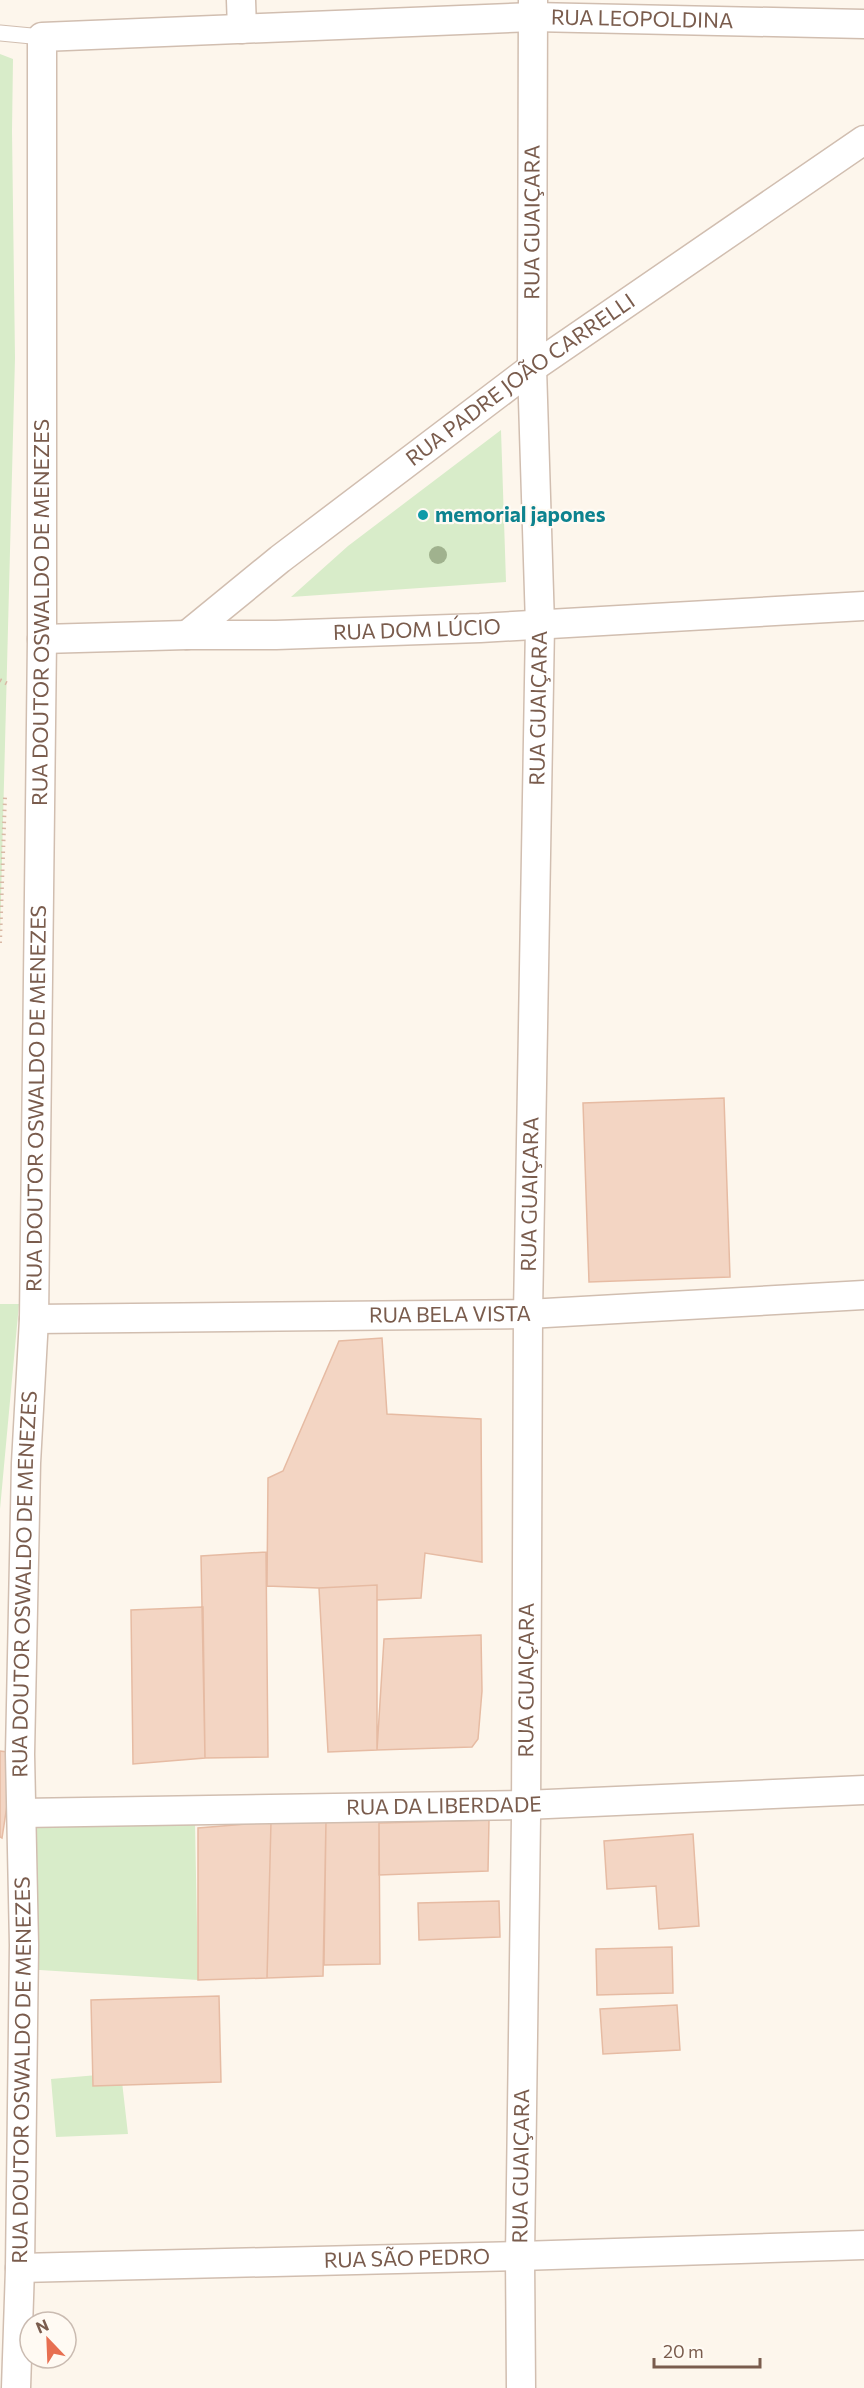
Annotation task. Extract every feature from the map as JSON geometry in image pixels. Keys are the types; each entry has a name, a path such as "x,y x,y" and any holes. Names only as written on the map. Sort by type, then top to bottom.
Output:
{"street":[{"path":"42,37 242,29 241,0"},
{"name":"RUA LEOPOLDINA","path":"242,29 533,9 864,24"},
{"name":"RUA GUAIÇARA","path":"521,2388 520,2256 528,1314 540,625 532,368 533,9"},
{"name":"RUA DOUTOR OSWALDO DE MENEZES","path":"11,2371 20,2268 11,2021 24,1946 22,1813 11,1673 34,1319 42,639 42,37"},
{"name":"RUA PADRE JOÃO CARRELLI","path":"187,635 280,559 532,368 864,141"},
{"name":"RUA DOM LÚCIO","path":"42,639 276,635 540,625 864,606"},
{"name":"RUA BELA VISTA","path":"34,1319 528,1314 864,1295"},
{"name":"RUA DA LIBERDADE","path":"22,1813 525,1805 864,1791"},
{"name":"RUA SÃO PEDRO","path":"20,2268 864,2245"}],"lane":[{"path":"0,33 42,37"}],"path":[{"path":"0,680 8,684"}],"green space":[{"path":"0,54 13,59 15,358 0,937"},
{"path":"501,430 506,582 291,597 348,546"},
{"path":"0,1304 19,1304 0,1509"},
{"path":"22,1813 195,1823 198,1980 24,1969"},
{"path":"121,2073 128,2134 56,2137 51,2079"}],"building":[{"path":"724,1098 730,1277 589,1282 583,1103"},
{"path":"382,1338 387,1414 481,1419 482,1562 425,1553 421,1598 377,1600 377,1585 319,1588 267,1586 268,1478 283,1471 339,1341"},
{"path":"266,1552 268,1757 205,1758 201,1556"},
{"path":"377,1585 377,1750 328,1752 319,1588"},
{"path":"203,1607 205,1758 133,1764 131,1610"},
{"path":"481,1635 482,1691 478,1739 472,1747 377,1750 384,1639"},
{"path":"0,1751 15,1753 2,1838 0,1837"},
{"path":"379,1819 380,1964 324,1965 326,1820"},
{"path":"326,1820 323,1976 267,1978 271,1822"},
{"path":"489,1820 488,1871 379,1875 379,1823"},
{"path":"271,1822 267,1978 198,1980 198,1828"},
{"path":"693,1834 699,1926 659,1929 656,1886 607,1889 604,1841"},
{"path":"499,1901 500,1937 419,1940 418,1903"},
{"path":"672,1947 673,1993 597,1995 596,1949"},
{"path":"219,1996 221,2082 93,2086 91,2000"},
{"path":"677,2005 680,2050 603,2054 600,2009"}],"place":[{"name":"memorial japones","path":"423,515"}]}
